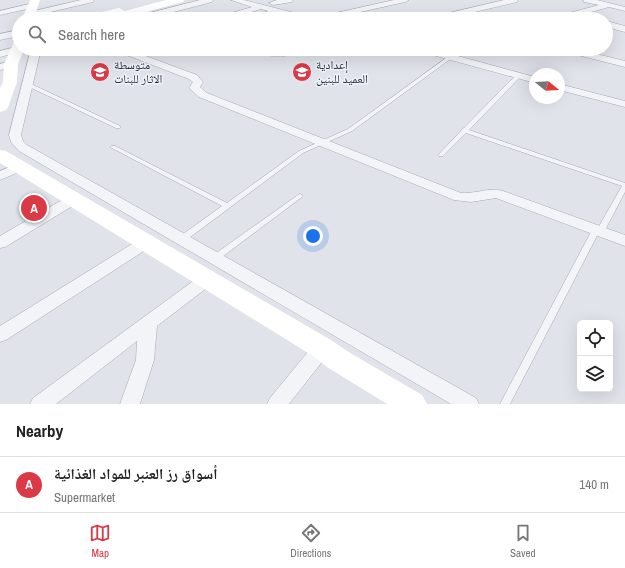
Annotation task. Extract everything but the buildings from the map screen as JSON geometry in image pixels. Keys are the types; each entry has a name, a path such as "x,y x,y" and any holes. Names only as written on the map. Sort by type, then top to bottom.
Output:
{"street":[{"path":"0,13 31,10 90,0"},
{"path":"115,12 160,0"},
{"path":"133,12 179,0"},
{"path":"166,12 209,0"},
{"path":"235,0 262,3 296,12"},
{"path":"273,7 289,0"},
{"path":"345,12 405,0"},
{"path":"463,12 510,0"},
{"path":"587,0 625,5"},
{"path":"580,12 606,2 625,9"},
{"path":"239,12 262,3"},
{"path":"613,26 625,29"},
{"path":"0,37 12,34"},
{"path":"613,35 625,38"},
{"path":"0,54 12,49"},
{"path":"0,105 5,84 5,65 12,55"},
{"path":"33,56 15,135 17,142 20,145 469,404"},
{"path":"138,56 193,77 198,82 194,88 203,95 459,197 473,198 498,194 625,241"},
{"path":"458,56 529,79"},
{"path":"463,56 529,70"},
{"path":"594,56 625,64"},
{"path":"565,79 625,94"},
{"path":"565,89 625,104"},
{"path":"0,155 9,172 74,199 206,280 322,348 337,359 412,404"},
{"path":"0,243 74,199"},
{"path":"0,335 145,243"},
{"path":"40,404 206,280"},
{"path":"130,404 145,360 148,323"},
{"path":"277,404 322,348"}],"lane":[{"path":"267,12 273,7"},
{"path":"182,239 300,152 350,130 445,56"},
{"path":"441,155 518,76"},
{"path":"26,84 118,127"},
{"path":"464,130 625,186 598,231 505,404"},
{"path":"113,147 228,206"},
{"path":"215,258 300,196"}],"place":[{"name":"متوسطة الاثار للبنات","path":"100,72"},
{"name":"إعدادية العميد للبنين","path":"302,72"},
{"name":"أسواق رز العنبر للمواد الغذائية","path":"34,208"}]}
